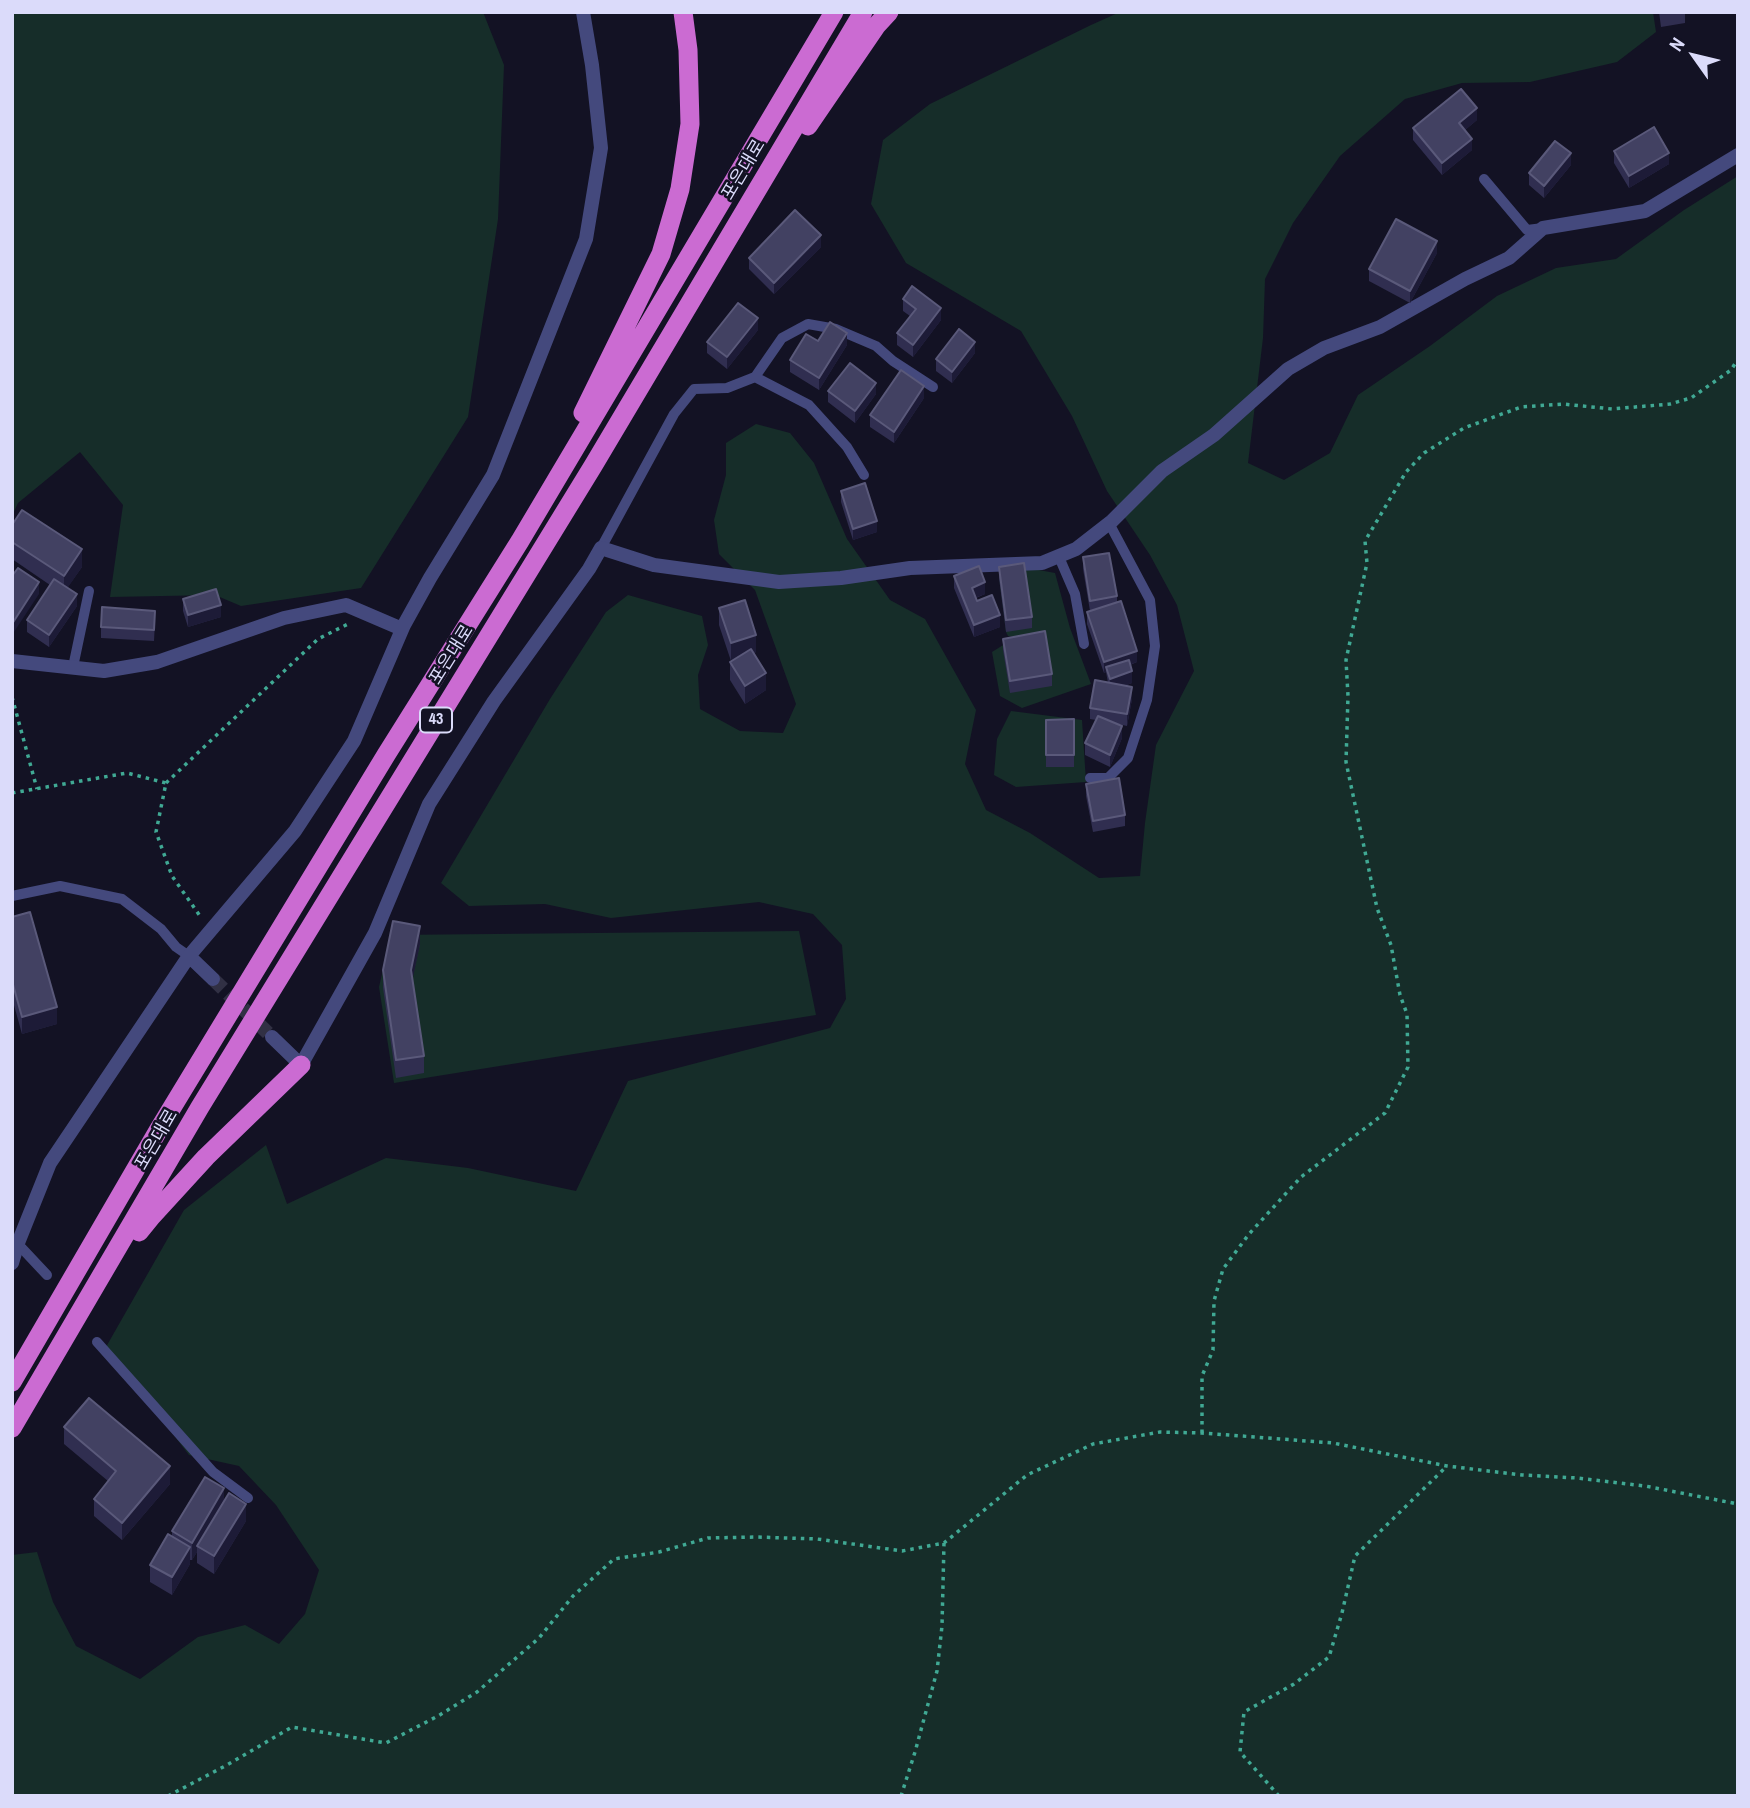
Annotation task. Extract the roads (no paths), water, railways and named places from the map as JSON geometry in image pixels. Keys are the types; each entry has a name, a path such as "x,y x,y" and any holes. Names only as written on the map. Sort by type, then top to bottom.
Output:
{"highway":[{"path":"520,541 661,254 680,189 690,124 688,50 683,12"},
{"name":"포은대로","path":"12,1382 159,1129 386,755 520,541 834,12"},
{"name":"포은대로","path":"12,1428 200,1107 593,466 863,12"},
{"path":"699,286 877,25 889,12"},
{"path":"94,1291 161,1206 206,1157 301,1065"}],"street":[{"path":"12,1263 15,1241 50,1163 189,956 295,831 354,741 402,629 493,475 586,239 601,148 583,12"},
{"path":"272,1037 301,1065 374,933 429,804 494,701 589,569 601,548 654,565 779,582 841,578 910,568 1042,563 1076,550 1109,523 1162,471 1214,435 1288,369 1324,348 1380,327 1509,257 1544,228 1645,211 1738,155"},
{"path":"12,661 104,671 158,662 284,618 346,606 402,629"},
{"path":"189,956 213,979"}],"lane":[{"path":"1484,180 1527,230 1544,228"},
{"path":"601,548 674,414 694,389 727,388 755,377 782,338 808,324 836,329 876,345 893,361 933,387"},
{"path":"755,377 809,405 847,447 864,475"},
{"path":"1090,778 1108,778 1128,758 1147,701 1155,646 1150,600 1109,523"},
{"path":"1059,557 1075,594 1084,644"},
{"path":"73,667 89,591"},
{"path":"12,896 60,886 122,899 161,929 176,947 189,956"},
{"path":"15,1241 47,1275"},
{"path":"97,1342 213,1472 248,1498"}],"tunnel":[{"path":"213,979 272,1037"}]}
